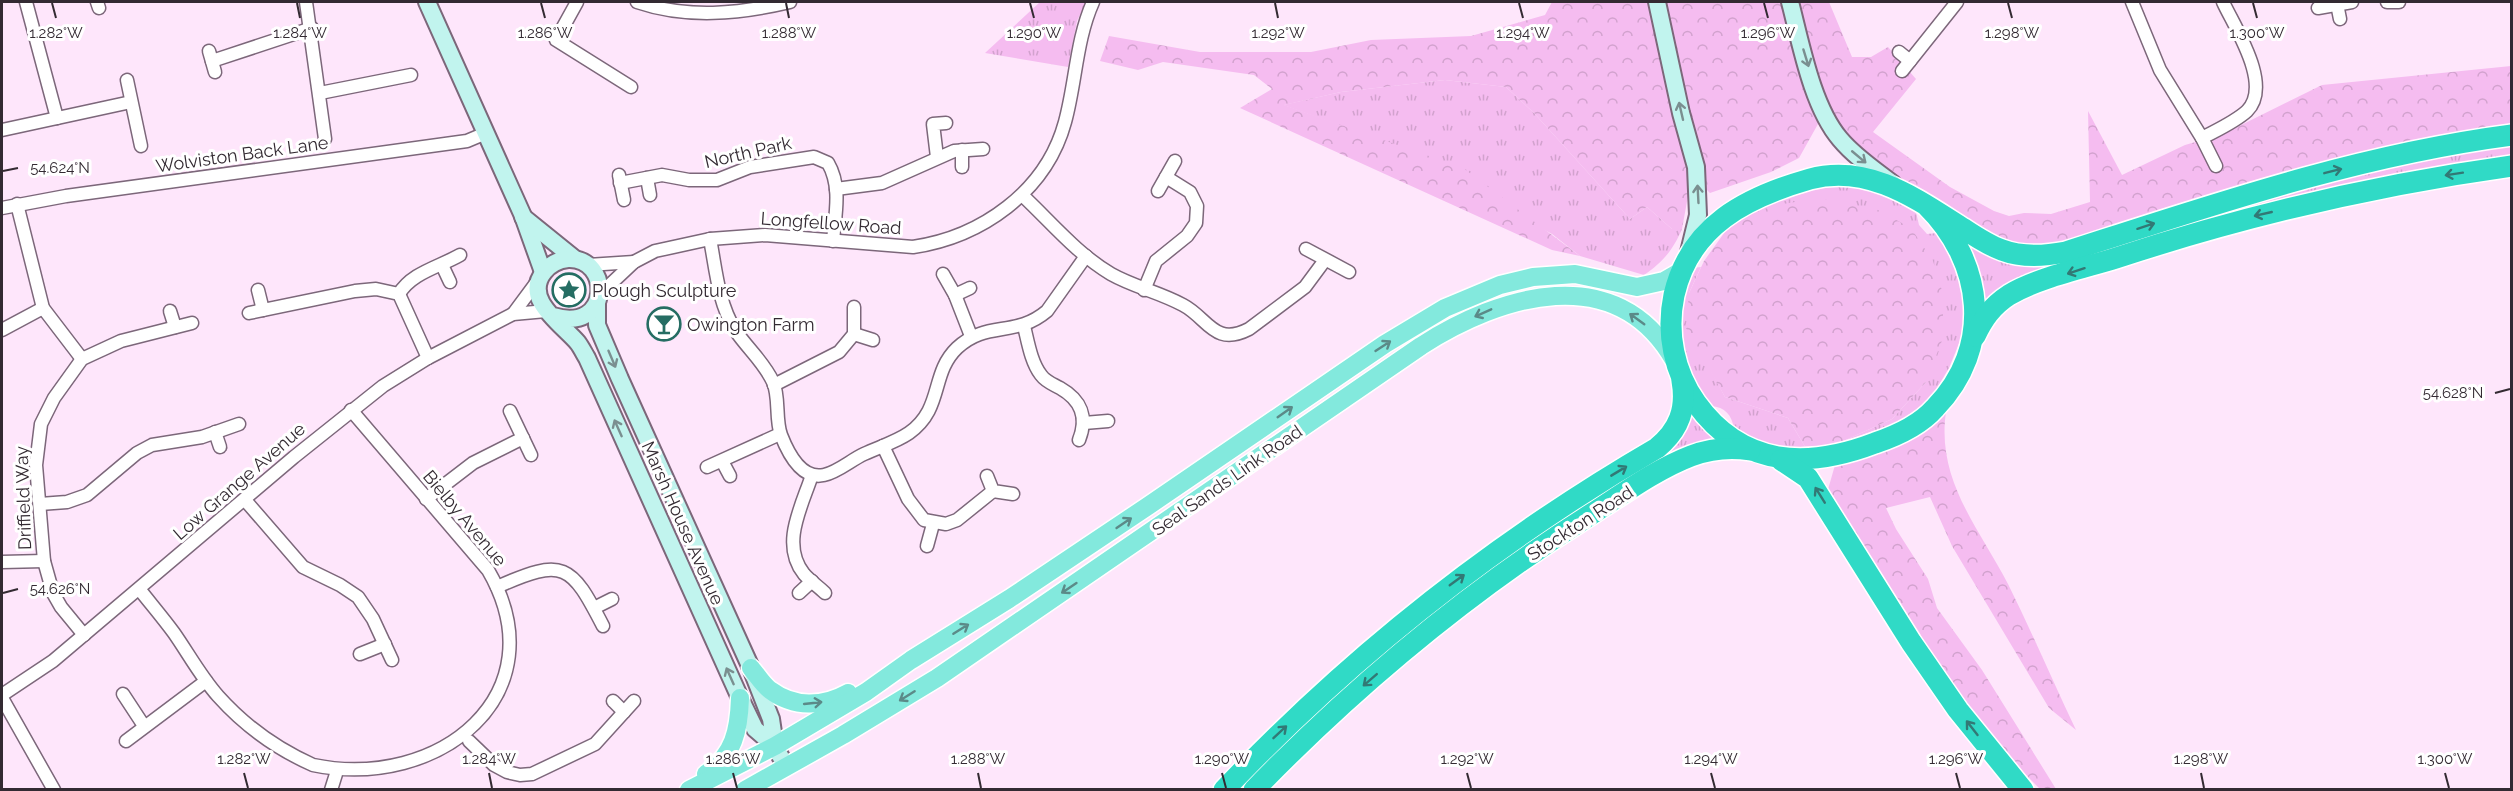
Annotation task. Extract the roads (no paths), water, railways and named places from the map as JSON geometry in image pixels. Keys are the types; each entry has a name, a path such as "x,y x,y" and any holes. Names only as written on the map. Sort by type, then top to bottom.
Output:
{"highway":[{"path":"1926,205 1989,244 2003,250 2032,256 2049,255 2066,252 2237,196 2299,179 2392,157 2511,135"},
{"path":"1968,350 1983,319 2001,301 2020,289 2243,218 2396,184 2511,166"},
{"name":"Stockton Road","path":"1224,789 1276,735 1406,620 1516,536 1662,444 1674,431 1684,406 1671,336 1671,315 1676,289 1684,266 1705,233 1729,212 1812,178 1844,176 1863,177 1898,188 1926,205"},
{"path":"1926,205 1949,229 1964,255 1969,272 1974,300 1974,320 1968,350"},
{"name":"Stockton Road","path":"1254,789 1294,749 1414,642 1554,537 1691,456 1719,450 1740,449 1794,459 1832,458 1891,437 1935,409 1954,384 1968,350"},
{"path":"1678,371 1702,411 1716,425 1741,443 1797,468 1808,478 1911,642 1958,710 2023,789"},
{"path":"1406,620 1414,642"}],"main road":[{"name":"Seal Sands Link Road","path":"688,789 774,746 866,692 911,660 1019,593 1377,350 1445,308 1500,285 1533,278 1575,274 1637,287 1664,281 1684,266"},
{"name":"Seal Sands Link Road","path":"745,789 937,678 1421,346 1489,310 1539,296 1585,297 1605,302 1626,312 1653,332 1678,371"},
{"path":"751,668 769,689 786,699 802,704 831,700 911,660"},
{"path":"688,789 727,754 735,739 739,723 740,698"}],"street":[{"path":"26,2 57,118"},
{"path":"306,2 312,28 325,139"},
{"name":"Marsh House Avenue","path":"427,2 523,216 542,275 538,294 550,314 579,344 587,358 755,729 774,746 786,767"},
{"path":"549,53 577,2"},
{"path":"637,2 680,12 711,13 759,9 790,2"},
{"name":"Longfellow Road","path":"599,299 634,262 655,251 710,238 765,236 913,247 936,244 960,236 988,222 1022,195 1047,162 1065,123 1084,28 1093,2"},
{"path":"1657,2 1681,113 1696,168 1698,215 1684,266"},
{"path":"1790,2 1827,120 1845,145 1898,188"},
{"path":"1899,52 1906,66 1957,2"},
{"path":"2132,2 2160,70 2202,138 2216,166"},
{"path":"2202,138 2248,109 2254,98 2257,84 2255,72 2223,2"},
{"path":"2318,8 2352,2"},
{"path":"2387,2 2398,2"},
{"path":"2337,4 2340,19"},
{"path":"212,61 312,28"},
{"path":"555,40 631,87"},
{"path":"320,93 411,75"},
{"path":"127,80 141,146"},
{"path":"2,130 131,102"},
{"path":"937,158 933,124 946,123"},
{"name":"Wolviston Back Lane","path":"2,208 17,204 467,141 486,133"},
{"path":"836,189 882,183 937,158 962,150 983,149"},
{"path":"962,150 962,167"},
{"name":"North Park","path":"624,200 619,179 662,175 689,180 717,180 750,167 814,157 828,163 833,172 836,189 833,241"},
{"path":"1158,191 1175,161"},
{"path":"1144,290 1156,261 1187,236 1196,222 1197,206 1190,192 1166,177"},
{"path":"648,178 650,195"},
{"path":"1022,195 1086,256 1109,273 1191,309 1207,326 1219,333 1240,333 1297,293 1325,260"},
{"path":"17,204 43,308 82,359"},
{"name":"Marsh House Avenue","path":"523,216 582,262 599,282 597,325 751,668 771,719 774,746"},
{"path":"710,238 721,299 728,316 736,332 760,360 774,385 780,434 792,459 801,470 812,475 824,475 910,433 925,419 935,399 938,378 956,349 971,336 984,331 1024,326 1047,311 1086,256"},
{"path":"1306,249 1349,272"},
{"path":"399,294 405,284 418,275 460,255"},
{"path":"542,275 553,263 566,259 582,262"},
{"name":"Longfellow Road","path":"582,262 634,262"},
{"path":"442,265 450,282"},
{"path":"943,274 955,295 971,336"},
{"name":"Low Grange Avenue","path":"2,697 140,590 351,410 383,386 428,358 513,314 542,275"},
{"path":"955,295 970,288"},
{"path":"249,313 355,291 376,289 399,294"},
{"path":"258,291 263,310"},
{"path":"399,294 428,358"},
{"path":"550,314 568,321 578,320 588,315 599,299"},
{"path":"774,385 839,352 854,334 854,306"},
{"path":"2,330 43,308"},
{"path":"170,311 175,327"},
{"name":"Low Grange Avenue","path":"513,314 550,314"},
{"name":"Driffield Way","path":"84,635 61,607 53,593 44,561 36,465 41,424 54,398 82,359 121,341 192,323"},
{"path":"1024,326 1036,367 1047,381 1075,399 1081,408 1084,423 1079,440"},
{"path":"854,334 873,340"},
{"name":"Bielby Avenue","path":"140,590 172,631 206,681 234,713 269,741 313,765 351,777 387,778 424,769 450,756 469,741 483,727 495,708 508,673 510,631 497,587 488,570 351,410"},
{"path":"510,411 531,455"},
{"path":"1084,423 1108,421"},
{"path":"40,504 67,502 87,495 136,453 152,445 215,432 239,424"},
{"path":"215,432 220,447"},
{"path":"707,467 780,434"},
{"path":"426,499 473,463 523,438"},
{"path":"883,446 908,499 924,520 933,524 946,524 957,520 993,491 1013,494"},
{"path":"722,461 730,476"},
{"path":"812,475 792,533 796,558 804,573 825,593"},
{"path":"987,476 993,491"},
{"path":"245,500 303,567 340,585 358,597 373,619 392,660"},
{"path":"927,546 933,524"},
{"path":"2,562 44,561"},
{"path":"497,587 531,573 562,570 580,583 603,626"},
{"path":"799,593 812,581"},
{"path":"594,608 612,599"},
{"path":"360,654 385,644"},
{"path":"126,741 206,681"},
{"path":"123,694 144,726"},
{"path":"2,697 52,786 37,789"},
{"path":"613,701 624,712"},
{"path":"469,741 494,765 507,772 532,774 595,744 634,701"},
{"path":"330,789 336,774"}],"place":[{"name":"Plough Sculpture","path":"569,290"},
{"name":"Owington Farm","path":"664,324"}]}
